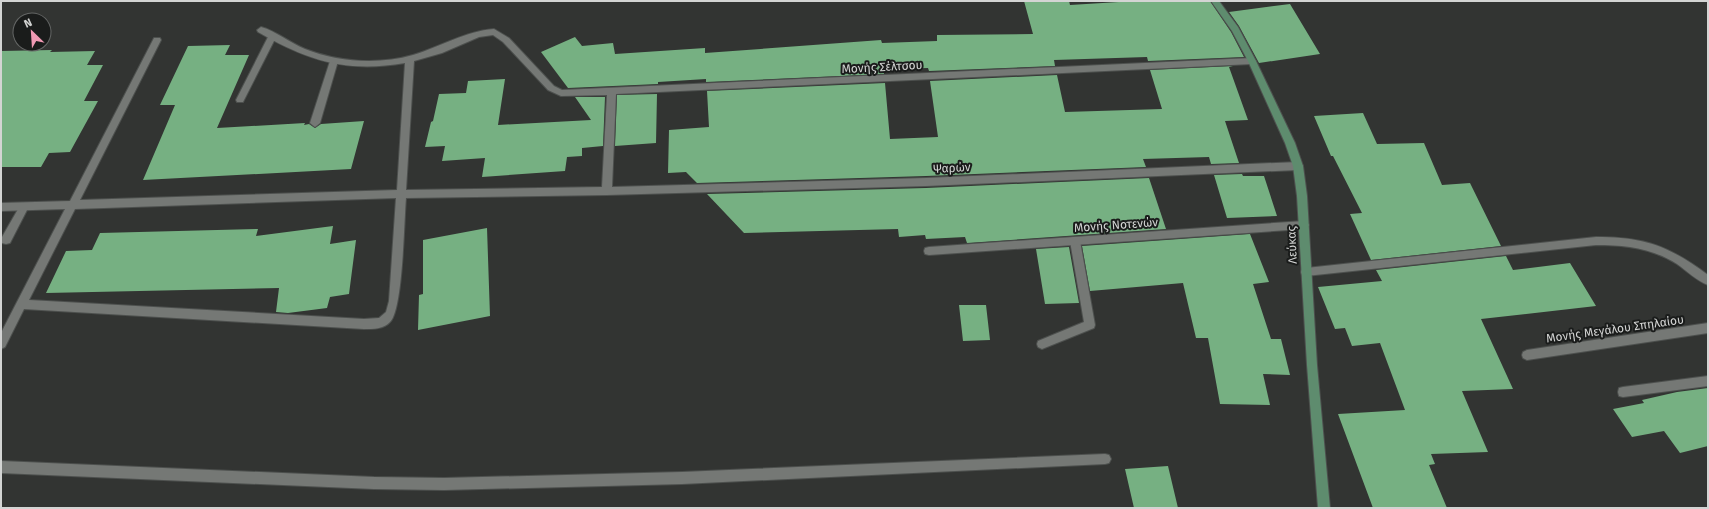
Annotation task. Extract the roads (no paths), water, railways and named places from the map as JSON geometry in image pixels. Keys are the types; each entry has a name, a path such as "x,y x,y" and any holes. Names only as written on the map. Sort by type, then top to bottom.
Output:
{"main road":[{"name":"Λεύκας","path":"1215,1 1235,29 1252,61 1290,143 1298,166 1304,225 1306,272 1324,508"}],"street":[{"path":"22,304 379,324 390,317 394,301 410,59 372,64 334,61 298,50 261,30"},
{"name":"Μονής Σέλτσου","path":"410,59 444,49 477,35 494,32 506,40 551,88 561,93 1252,61"},
{"path":"240,100 272,37"},
{"path":"1,344 158,40"},
{"path":"315,123 334,61"},
{"path":"607,191 612,91"},
{"name":"Ψαρών","path":"1,207 402,194 607,191 926,182 1298,166"},
{"path":"6,240 24,207"},
{"name":"Μονής Νοτενών","path":"929,250 1304,225"},
{"path":"1042,344 1090,325 1075,241"},
{"path":"1306,272 1596,241 1617,241 1642,244 1667,252 1708,281"},
{"name":"Μονής Μεγάλου Σπηλαίου","path":"1527,355 1708,328"},
{"path":"1623,392 1708,381"},
{"path":"1,467 374,483 481,484 682,478 1105,459"}]}
